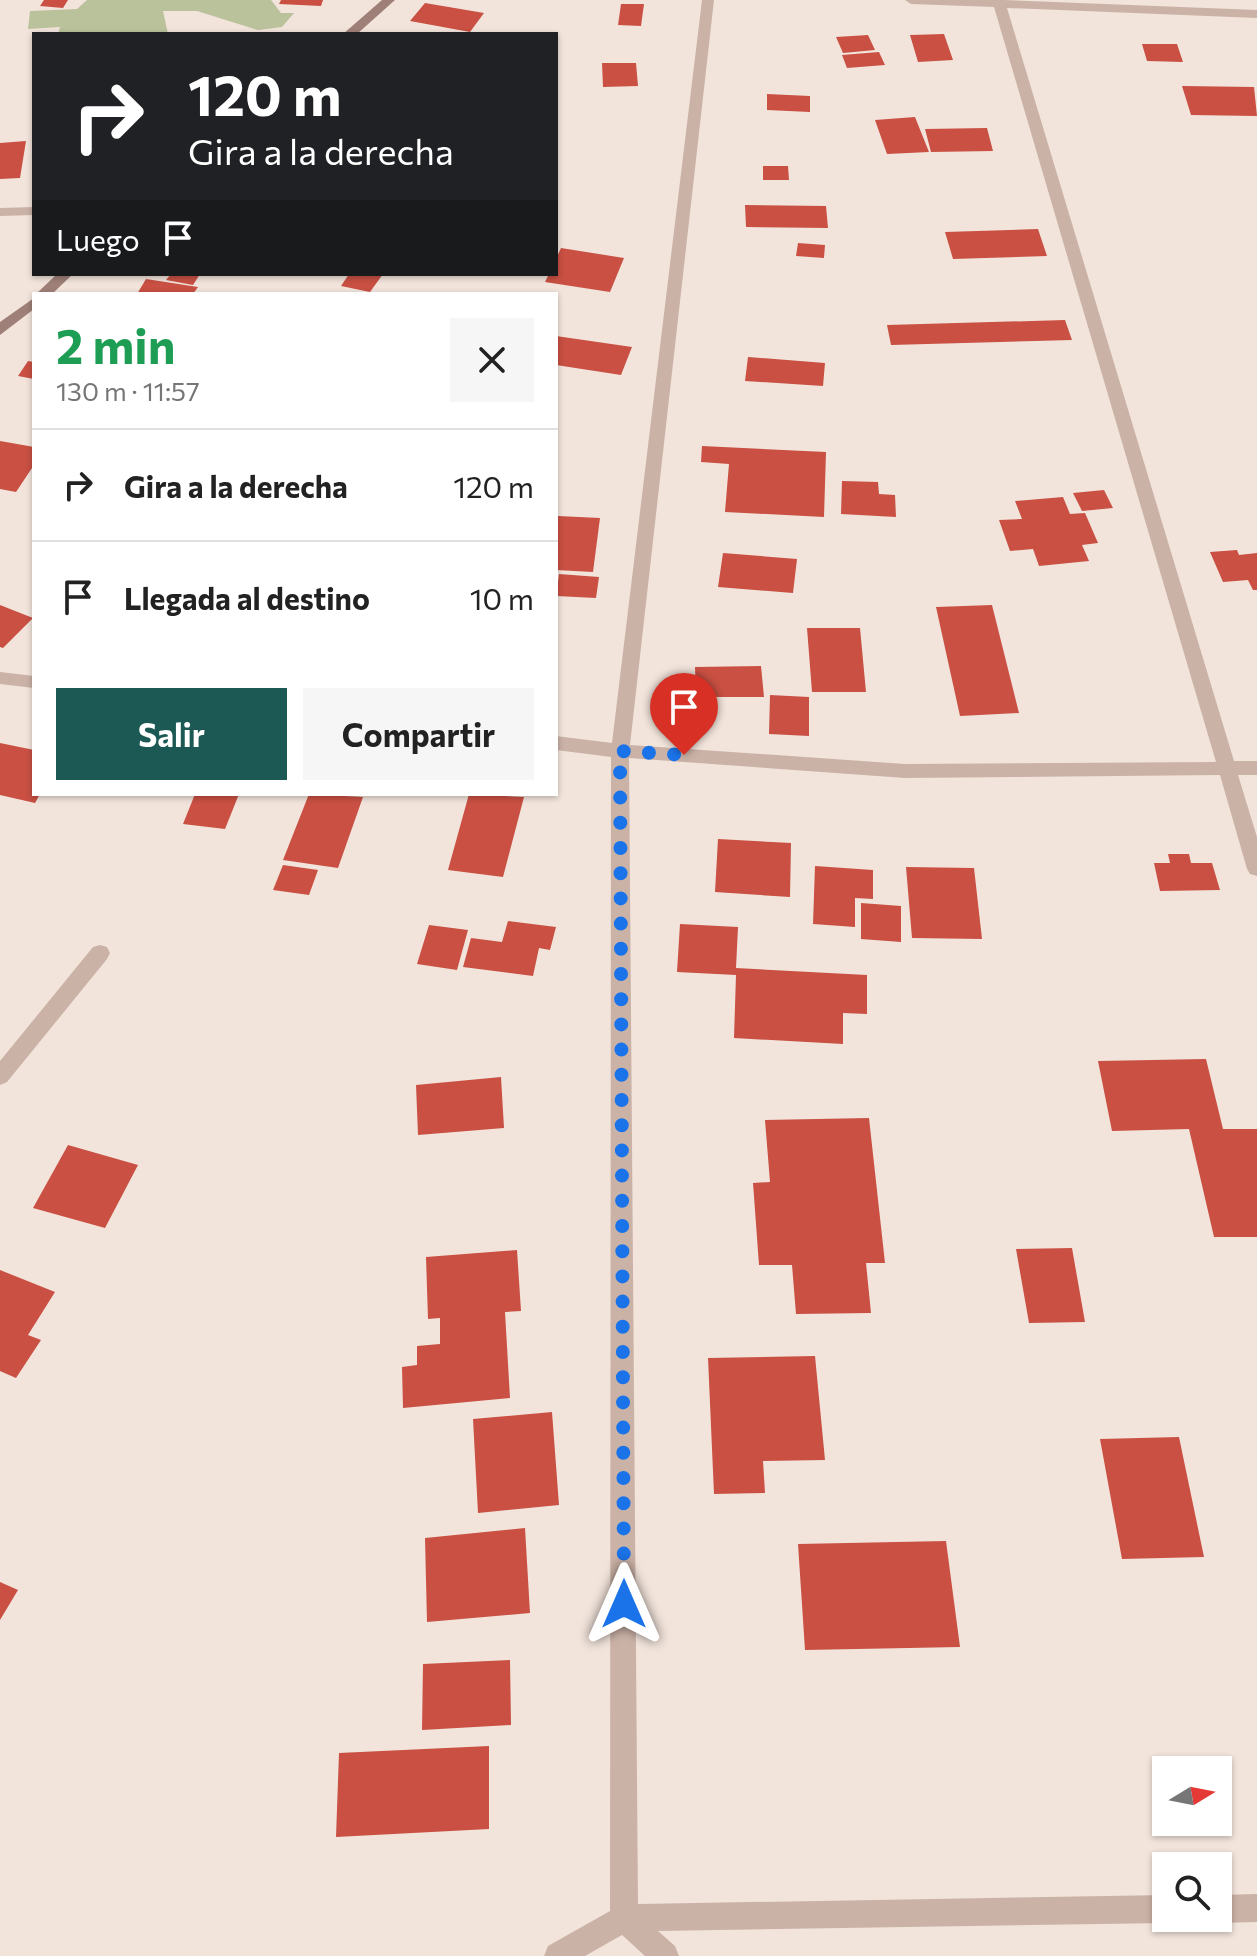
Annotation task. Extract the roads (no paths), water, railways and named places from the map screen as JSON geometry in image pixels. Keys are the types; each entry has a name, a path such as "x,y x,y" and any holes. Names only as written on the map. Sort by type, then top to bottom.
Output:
{"street":[{"path":"351,32 389,0"},
{"path":"665,1956 624,1918 620,751 708,0"},
{"path":"911,0 1257,14"},
{"path":"999,3 1257,869"},
{"path":"0,212 32,211"},
{"path":"45,292 64,276"},
{"path":"0,330 32,304"},
{"path":"0,678 32,682"},
{"path":"558,743 620,751 905,771 1257,768"},
{"path":"0,1076 100,953"},
{"path":"1232,1909 1257,1908"},
{"path":"558,1956 624,1918 1152,1909"}]}
